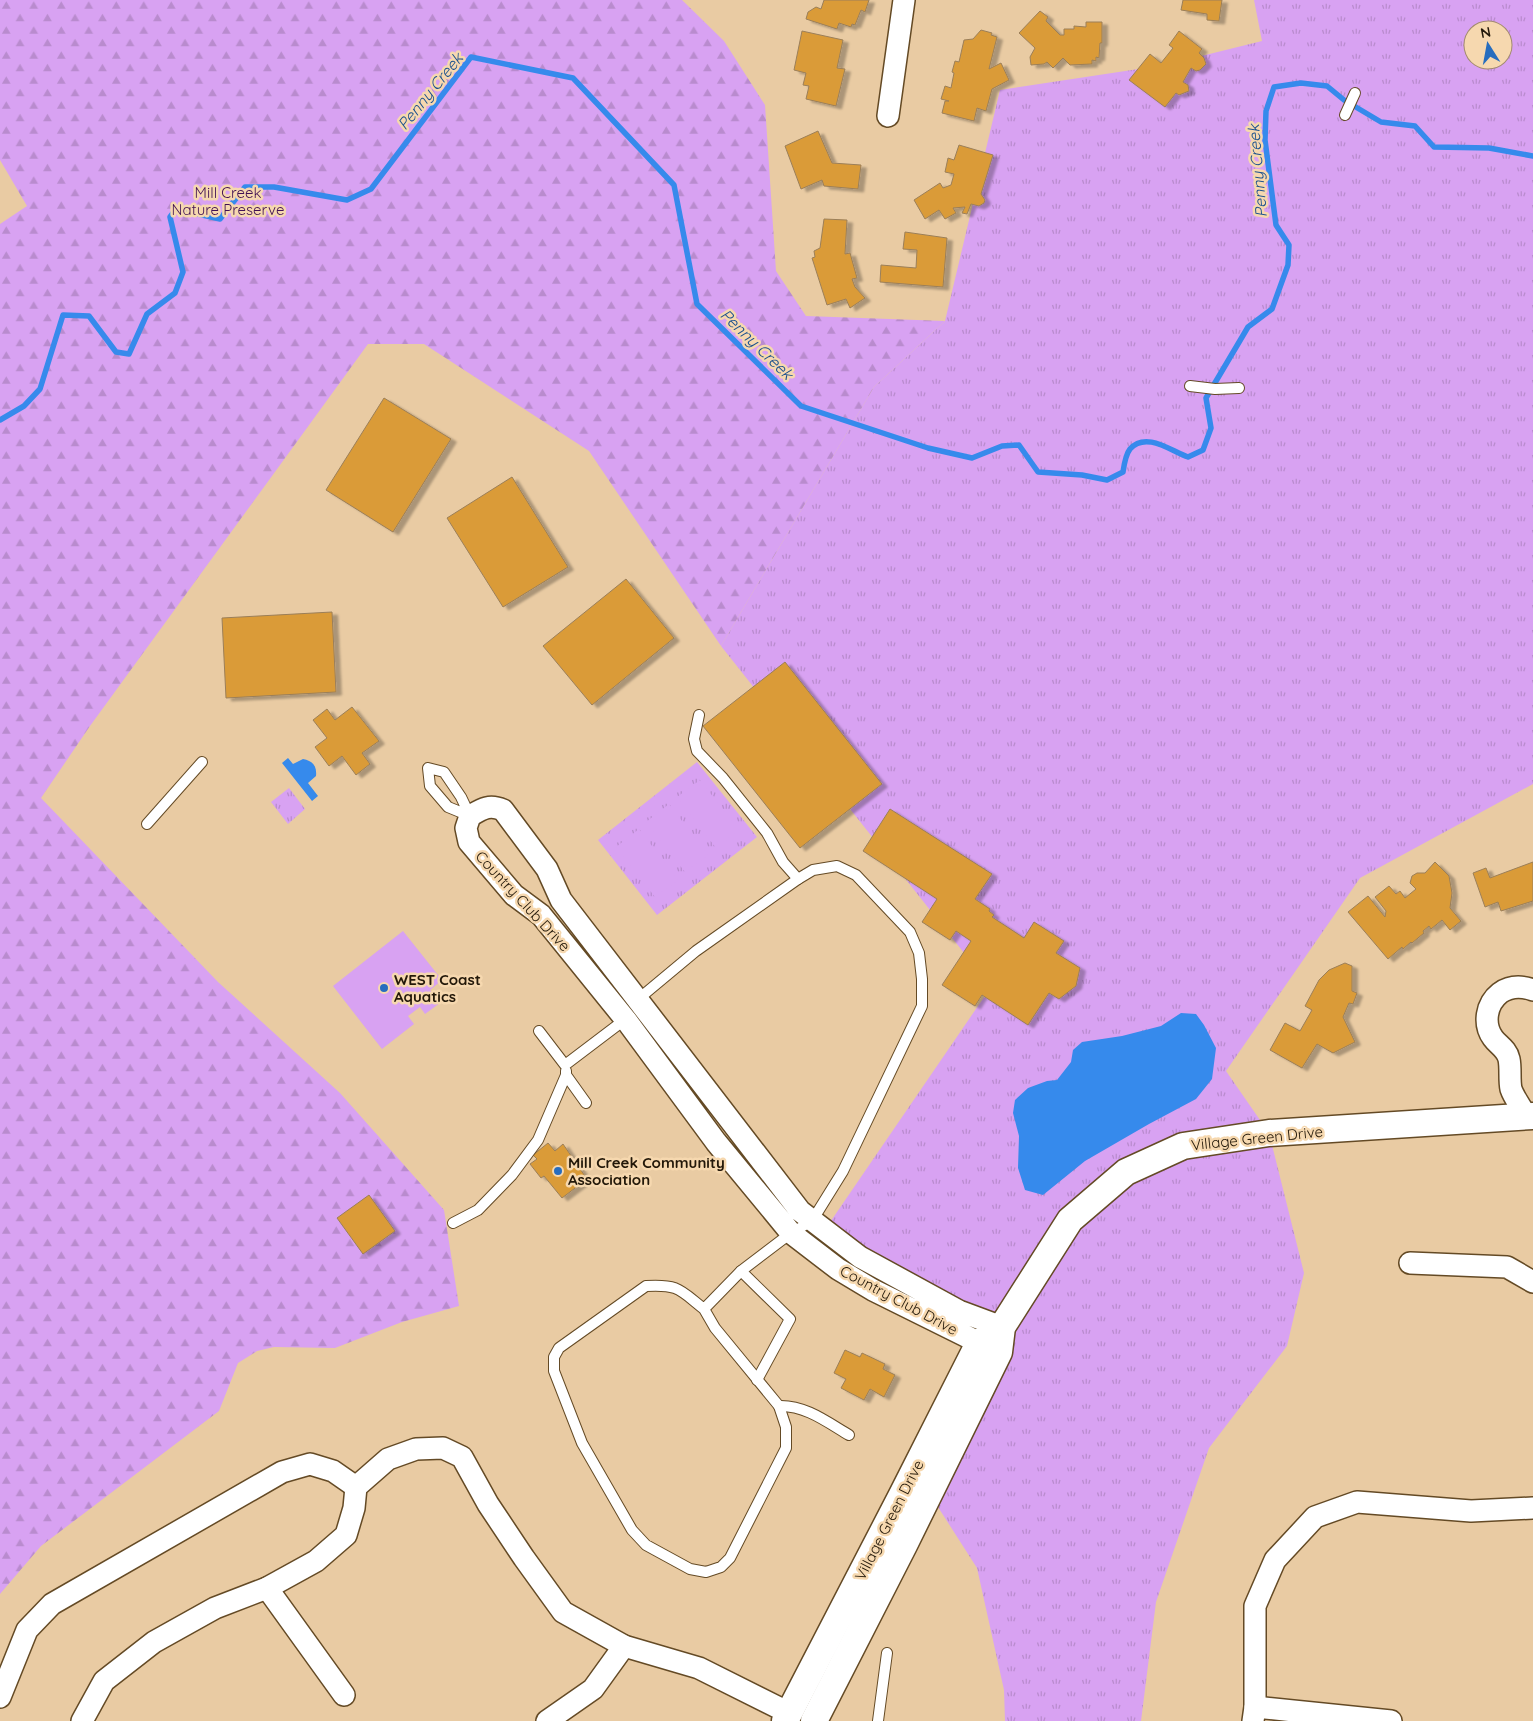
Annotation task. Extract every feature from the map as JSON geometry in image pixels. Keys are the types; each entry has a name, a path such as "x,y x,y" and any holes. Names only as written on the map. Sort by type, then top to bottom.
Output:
{"street":[{"path":"888,116 904,0"},
{"name":"Country Club Drive","path":"495,806 503,810 548,869 561,900 800,1211 860,1257 960,1311 993,1341 873,1290 838,1269 791,1233 716,1142 626,1020 541,915 514,895 469,842 466,828 470,816 481,809 495,806"},
{"path":"1531,1109 1511,1090 1509,1058 1503,1047 1493,1038 1487,1018 1491,1004 1506,990 1519,987 1533,990"},
{"name":"Village Green Drive","path":"800,1718 904,1493 993,1341 1070,1220 1126,1172 1183,1146 1269,1133 1531,1109"},
{"path":"1410,1263 1507,1267 1533,1282"},
{"path":"82,1721 87,1708 104,1680 154,1642 214,1608 267,1588 316,1561 346,1535 354,1508 356,1487 388,1459 416,1449 443,1448 462,1457 488,1504 563,1612 624,1646 699,1668 800,1718"},
{"path":"0,1697 27,1630 52,1604 282,1472 310,1464 332,1471 356,1487"},
{"path":"1391,1721 1254,1714 1254,1606 1275,1560 1315,1517 1357,1502 1471,1511 1533,1508"},
{"path":"267,1588 344,1695"},
{"path":"552,1720 593,1689 624,1646"}],"lane":[{"path":"1345,114 1355,93"},
{"path":"1190,386 1215,389 1239,388"},
{"path":"699,715 694,739 697,751 723,778 767,833 783,862 798,879"},
{"path":"147,824 202,762"},
{"path":"428,768 444,772 470,816 448,807 430,786 428,768"},
{"path":"453,1223 478,1210 512,1175 538,1140 566,1070 626,1020 637,1000 696,951 798,879 813,870 837,866 856,875 910,932 919,952 922,1006 842,1171 812,1221 791,1233 741,1271 704,1310"},
{"path":"539,1031 586,1102"},
{"path":"741,1271 790,1319 757,1380"},
{"path":"662,1285 677,1287 704,1310 715,1328 757,1380 779,1406 786,1427 786,1448 730,1558 721,1567 706,1572 690,1569 646,1545 632,1530 582,1443 554,1371 554,1357 559,1348 646,1286 662,1285"},
{"path":"779,1406 792,1406 808,1411 849,1435"},
{"path":"878,1721 887,1654"}],"green space":[{"name":"Mill Creek Nature Preserve","path":"0,0 682,0 724,41 765,105 776,271 806,316 945,321 874,387 721,646 589,451 424,344 368,344 90,726 41,798 218,982 340,1093 444,1210 459,1306 402,1322 335,1348 274,1347 257,1351 238,1363 219,1411 41,1546 0,1594 0,224 27,206 0,160"},
{"path":"1254,0 1533,0 1533,784 1360,878 1226,1071 1269,1133 1304,1273 1287,1346 1209,1448 1156,1602 1141,1721 1005,1721 1004,1690 977,1568 929,1493 1002,1327 824,1231 991,987 721,646 874,387 945,321 1000,90 1165,65 1262,41"},
{"path":"697,762 757,837 657,915 598,840"},
{"path":"700,780 739,830 716,848 677,797"},
{"path":"289,788 305,809 288,824 271,802"},
{"path":"669,804 708,855 685,872 646,822"},
{"path":"639,829 678,880 655,897 616,847"},
{"name":"WEST Coast Aquatics","path":"403,931 442,980 430,990 440,1003 425,1014 420,1007 408,1016 414,1024 382,1049 333,986"}],"water":[{"path":"288,758 293,764 303,759 312,763 315,767 316,776 308,783 318,796 312,801 282,763"},
{"path":"1181,1013 1196,1014 1216,1048 1212,1079 1196,1099 1085,1161 1043,1195 1025,1190 1018,1168 1019,1136 1013,1113 1015,1100 1028,1088 1047,1081 1057,1080 1071,1062 1073,1050 1082,1042 1122,1036 1161,1026"}],"building":[{"path":"824,0 869,0 865,12 861,10 855,25 852,24 851,27 839,23 837,29 806,19 808,12 816,7 821,9"},
{"path":"1183,0 1222,0 1219,21 1207,20 1207,14 1181,10"},
{"path":"1040,11 1048,17 1046,21 1060,35 1064,35 1064,29 1074,29 1074,26 1086,27 1086,22 1102,22 1102,43 1100,43 1099,58 1096,57 1096,61 1092,60 1092,64 1070,65 1063,58 1053,68 1047,62 1031,65 1030,57 1035,48 1019,33"},
{"path":"981,30 992,33 991,35 997,37 989,69 1001,63 1009,80 992,89 986,111 977,108 974,121 942,113 945,101 949,101 941,99 945,86 951,88 954,73 952,72 955,61 959,62 964,40 973,39"},
{"path":"802,31 843,40 837,68 845,69 836,106 806,99 809,86 803,85 806,73 794,70"},
{"path":"1179,31 1202,49 1199,53 1204,58 1206,64 1200,70 1196,71 1191,68 1183,82 1188,85 1189,91 1179,95 1176,93 1165,107 1129,80 1150,54 1161,63 1173,48 1169,45"},
{"path":"818,131 832,163 861,165 858,189 824,186 822,180 801,189 785,146"},
{"path":"959,145 993,155 981,194 985,200 984,203 979,206 971,204 967,214 962,213 965,207 953,208 956,213 945,219 939,210 925,219 914,200 940,183 943,188 951,185 954,174 945,172 948,158 954,160"},
{"path":"824,219 847,220 845,254 850,253 857,278 852,279 855,287 865,298 850,308 846,299 827,305 812,258 815,257 814,251 820,248"},
{"path":"905,232 947,238 943,287 880,282 881,265 916,268 917,250 903,249"},
{"path":"384,398 451,439 393,532 326,490"},
{"path":"512,477 568,567 503,607 447,518"},
{"path":"626,579 674,638 592,705 543,646"},
{"path":"332,612 336,692 226,698 222,618"},
{"path":"785,662 882,784 800,848 703,726"},
{"path":"352,707 379,741 362,753 370,764 356,775 342,756 329,766 315,747 327,738 313,720 327,709 335,720"},
{"path":"890,809 992,874 975,899 990,909 989,911 994,915 992,917 1024,938 1034,922 1064,941 1056,953 1080,968 1076,986 1059,999 1049,993 1028,1025 982,995 975,1006 942,985 971,941 956,931 950,940 922,922 937,899 863,851"},
{"path":"1435,862 1449,876 1452,893 1450,908 1461,921 1450,930 1442,920 1431,929 1429,926 1412,943 1403,949 1402,947 1388,959 1348,912 1368,896 1385,917 1386,911 1375,897 1389,886 1396,894 1400,891 1405,898 1416,889 1410,883 1412,876 1417,873 1425,873"},
{"path":"1533,862 1533,901 1501,911 1498,902 1485,907 1473,873 1486,868 1490,878"},
{"path":"1345,963 1352,966 1352,991 1357,993 1353,1004 1349,1003 1343,1017 1355,1042 1333,1053 1317,1044 1302,1068 1270,1050 1285,1023 1300,1031 1312,1010 1305,1006 1319,980 1329,970"},
{"name":"Mill Creek Community Association","path":"548,1143 555,1151 563,1144 587,1179 562,1198 544,1176 541,1178 530,1164 537,1159 533,1155"},
{"path":"369,1195 395,1231 363,1254 337,1218"},
{"path":"845,1350 860,1357 862,1353 885,1364 883,1369 895,1375 884,1397 870,1389 864,1400 841,1388 846,1379 834,1373"}],"waterway":[{"name":"Penny Creek","path":"0,420 24,406 40,389 63,315 89,316 116,352 129,354 147,314 175,293 183,272 170,217 176,209 220,219 245,187 274,187 347,200 371,189 471,57 573,78 674,185 697,304 801,406 928,448 972,458 1002,446 1019,445 1038,472 1082,475 1107,480 1123,472 1127,454 1136,444 1151,442 1188,457 1203,450 1211,428 1206,398 1248,327 1272,309 1288,265 1289,245 1276,225 1265,140 1266,111 1274,87 1301,83 1327,86 1344,100 1381,122 1415,126 1434,147 1489,148 1533,156"}],"place":[{"name":"WEST Coast Aquatics","path":"384,988"},
{"name":"Mill Creek Community Association","path":"558,1171"}]}
